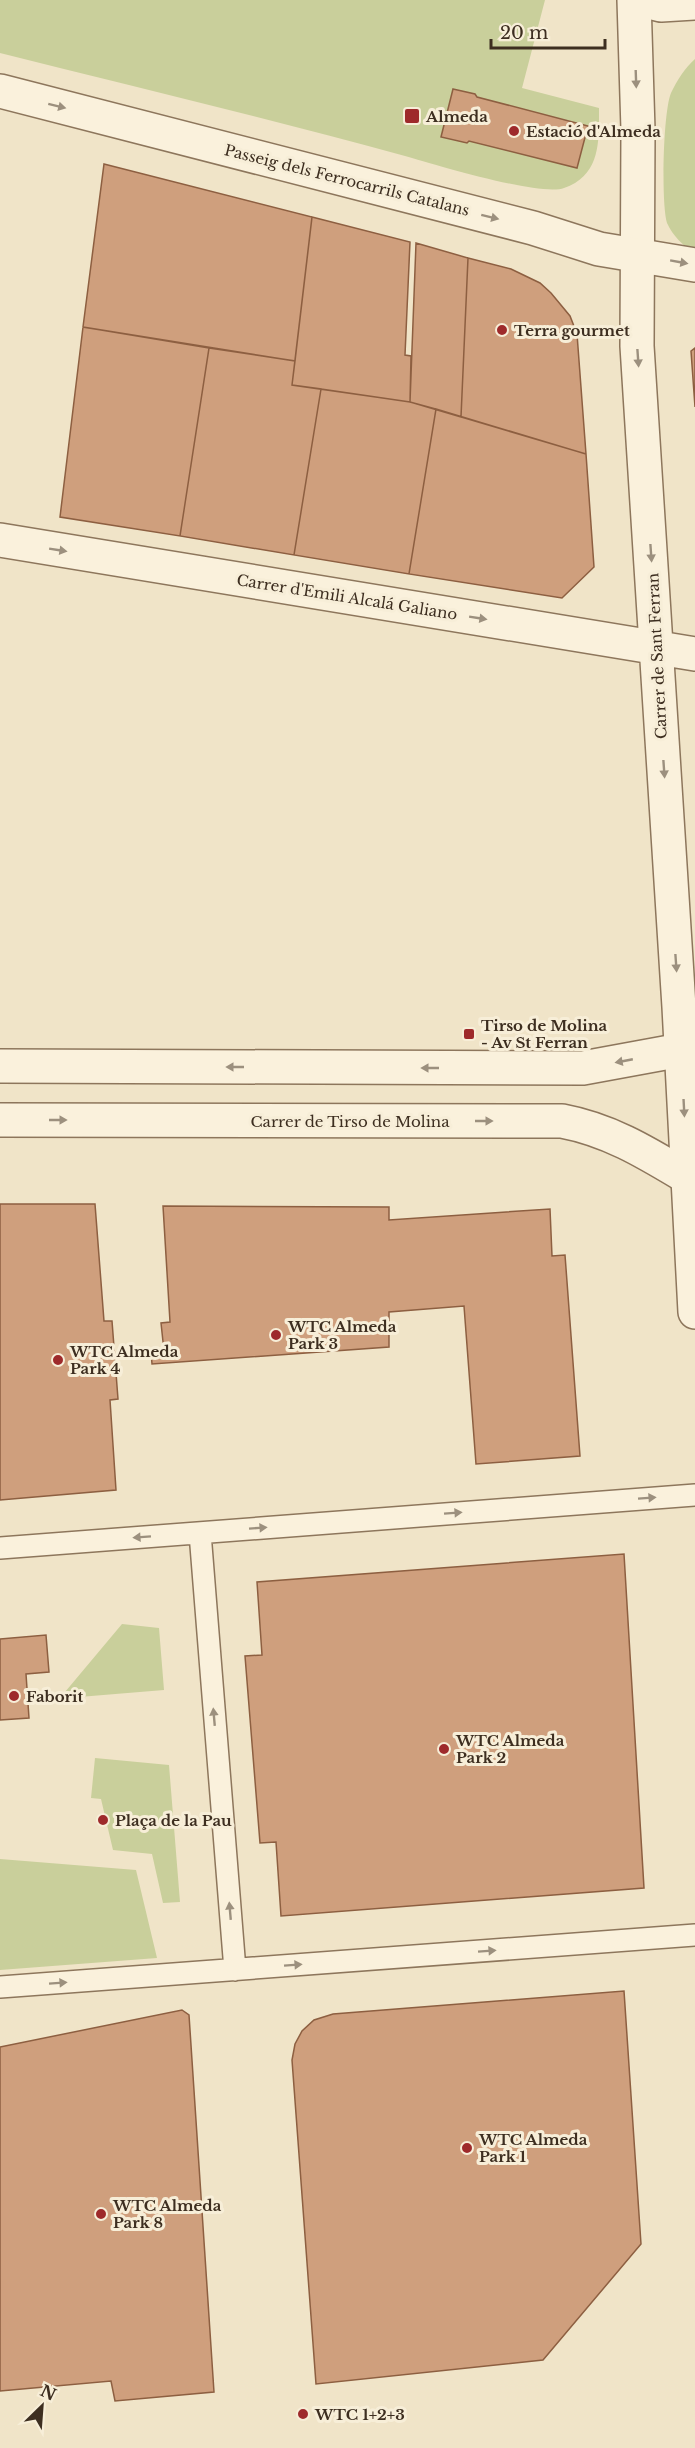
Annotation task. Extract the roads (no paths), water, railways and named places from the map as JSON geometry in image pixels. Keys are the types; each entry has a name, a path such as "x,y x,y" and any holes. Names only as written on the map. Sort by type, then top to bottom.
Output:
{"street":[{"name":"Carrer de Sant Ferran","path":"634,0 638,130 637,346 657,648 688,1048 687,1177 695,1312"},
{"path":"641,0 661,5 695,3"},
{"name":"Passeig dels Ferrocarrils Catalans","path":"0,91 533,228 599,249 695,266"},
{"name":"Carrer d'Emili Alcalá Galiano","path":"0,540 695,654"},
{"path":"0,1066 583,1068 688,1048"},
{"name":"Carrer de Tirso de Molina","path":"0,1120 562,1122 606,1132 635,1145 687,1177"}],"lane":[{"path":"0,1548 695,1495"},
{"path":"200,1533 234,1970"},
{"path":"0,1987 695,1935"}],"place":[{"name":"Almeda","path":"412,116"},
{"name":"Estació d'Almeda","path":"514,131"},
{"name":"Terra gourmet","path":"502,330"},
{"name":"Tirso de Molina - Av St Ferran","path":"469,1034"},
{"name":"WTC Almeda Park 3","path":"276,1335"},
{"name":"WTC Almeda Park 4","path":"58,1360"},
{"name":"Faborit","path":"14,1696"},
{"name":"WTC Almeda Park 2","path":"444,1749"},
{"name":"Plaça de la Pau","path":"103,1820"},
{"name":"WTC Almeda Park 1","path":"467,2148"},
{"name":"WTC Almeda Park 8","path":"101,2214"},
{"name":"WTC 1+2+3","path":"303,2414"}]}
